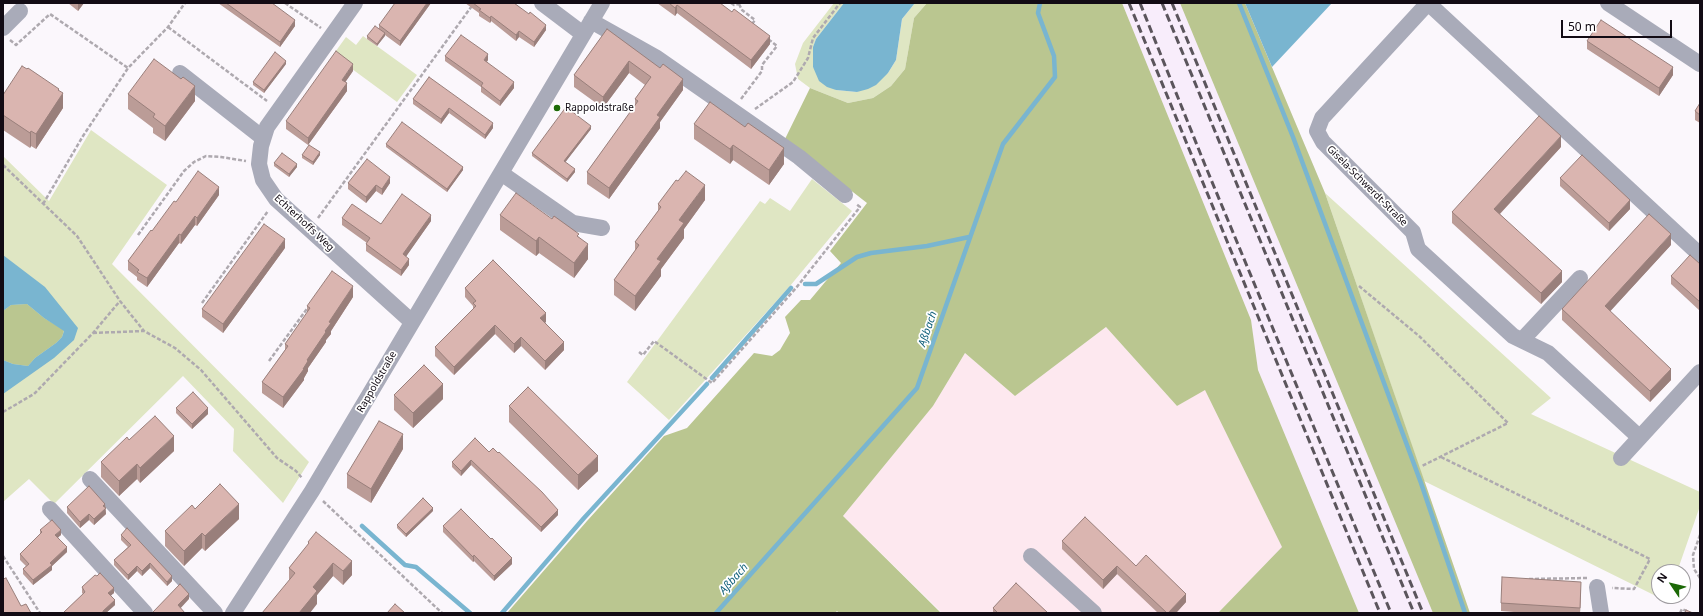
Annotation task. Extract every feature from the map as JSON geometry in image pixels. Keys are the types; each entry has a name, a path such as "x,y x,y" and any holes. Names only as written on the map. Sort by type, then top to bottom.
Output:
{"street":[{"name":"Echterhoffs Weg","path":"355,3 267,127 263,138 259,164 263,180 276,199 412,322"},
{"path":"542,3 587,28 657,58 799,157 845,195"},
{"name":"Rappoldstraße","path":"233,613 312,491 602,3"},
{"path":"1428,3 1700,255"},
{"name":"Gisela-Schwerdt-Straße","path":"1428,3 1322,118 1317,131 1323,142 1413,232 1418,249 1513,336 1548,353 1639,438"},
{"path":"1608,3 1700,64"},
{"path":"4,33 20,11"},
{"path":"180,73 263,138"},
{"path":"501,173 573,223 602,228"},
{"path":"1522,340 1580,278"},
{"path":"1621,458 1700,372"},
{"path":"90,479 215,613"},
{"path":"50,510 145,613"},
{"path":"1031,556 1094,613"},
{"path":"1597,587 1602,613"}],"path":[{"path":"43,204 83,136 128,68 168,27 185,3"},
{"path":"285,3 332,35"},
{"path":"310,229 474,3"},
{"path":"731,3 734,5 740,3 742,10 755,20 751,26 756,30"},
{"path":"737,114 792,82 808,58 813,38 840,3"},
{"path":"4,33 16,45 50,14 128,68"},
{"path":"168,27 279,109"},
{"path":"737,114 762,72 762,65 777,46 767,38"},
{"path":"138,235 184,172 194,162 206,156 221,157 259,164"},
{"path":"3,164 77,236 120,301 144,331 175,348 201,370 277,458 296,471 312,491 442,613"},
{"path":"639,352 643,355 654,341 712,383 796,288 860,207 845,195"},
{"path":"202,303 276,199"},
{"path":"1359,286 1418,336 1508,423 1422,466"},
{"path":"3,412 34,394 93,333 120,301"},
{"path":"269,361 311,303"},
{"path":"93,333 144,331"},
{"path":"1441,456 1650,559 1634,589 1597,587 1594,582 1585,577 1529,579"},
{"path":"1700,535 1693,555 1694,569 1700,578"},
{"path":"3,556 40,613"},
{"path":"1680,613 1682,609 1690,613"}],"shaded area":[{"path":"1027,3 1245,3 1325,193 1470,613 1289,613"},
{"path":"1106,327 1177,406 1205,389 1282,547 1218,613 942,613 843,516 933,406 965,353 1015,396"}],"green space":[{"path":"834,3 844,3 816,39 813,47 813,67 836,90 857,92 888,73 896,60 902,19 915,3 927,3 914,18 905,69 891,86 873,98 848,103 810,88 798,79 795,64 803,43"},
{"path":"927,3 1122,3 1251,320 1258,370 1359,613 1218,613 1282,547 1205,390 1177,406 1106,327 1015,396 965,353 933,406 843,516 941,613 839,613 837,611 835,613 507,613 587,521 664,436 687,428 754,353 772,356 780,350 790,333 785,317 801,300 810,300 841,263 830,251 867,203 785,139 810,88 848,103 873,98 891,86 905,69 914,18"},
{"path":"1180,3 1245,3 1325,193 1470,613 1433,613"},
{"path":"363,36 417,75 397,102 333,55 346,37 356,45"},
{"path":"91,130 167,185 112,264 309,462 283,503 233,451 234,429 183,376 54,504 29,479 3,502 3,156 49,201"},
{"path":"812,179 852,211 790,286 669,420 627,382 760,201 765,204 770,198 790,211"},
{"path":"1325,193 1551,398 1531,414 1700,492 1700,506 1680,564 1651,564 1651,594 1424,481"},
{"path":"27,304 44,318 64,330 62,337 56,343 35,358 28,366 13,364 3,360 3,311 11,305"}],"water":[{"path":"844,3 915,3 902,19 896,60 888,73 876,85 857,92 836,90 827,87 819,81 813,67 813,47 816,39"},
{"path":"1245,3 1332,3 1272,67"},
{"path":"3,255 45,287 78,328 74,340 54,358 3,394 3,360 13,364 28,366 35,358 56,343 62,337 64,331 44,318 27,304 11,305 3,311"}],"building":[{"path":"226,3 272,3 295,20 280,42"},
{"path":"395,3 427,3 400,41 379,25"},
{"path":"473,3 514,3 529,14 530,12 546,25 534,42 519,31 516,35 491,16 490,18 479,10 481,9"},
{"path":"669,3 720,3 732,12 734,9 770,36 751,60 677,5 675,8"},
{"path":"1601,20 1673,67 1659,88 1587,41"},
{"path":"375,26 385,33 377,44 367,36"},
{"path":"607,29 660,68 663,64 683,79 657,115 660,117 609,188 587,172 638,101 635,99 651,77 629,61 603,97 574,75"},
{"path":"461,35 488,54 484,60 514,82 500,101 481,86 483,83 445,56"},
{"path":"336,51 353,64 342,80 347,83 308,138 286,121"},
{"path":"275,52 286,61 264,90 253,82"},
{"path":"154,59 181,79 183,77 195,86 165,126 153,117 155,114 128,94"},
{"path":"22,66 27,69 28,68 63,93 36,134 31,131 30,133 3,115 3,95"},
{"path":"429,77 493,123 485,135 449,108 441,119 413,99"},
{"path":"710,102 745,127 748,123 784,148 769,170 733,145 730,149 694,124"},
{"path":"1700,103 1700,115 1695,111"},
{"path":"566,107 591,126 564,161 575,169 567,179 532,153"},
{"path":"1539,116 1561,136 1494,209 1562,271 1541,293 1452,212"},
{"path":"402,122 463,167 447,189 386,144"},
{"path":"309,145 320,152 313,162 302,155"},
{"path":"282,153 297,164 289,174 274,163"},
{"path":"1582,155 1630,200 1609,223 1560,178"},
{"path":"367,159 390,177 382,189 376,185 366,197 348,183"},
{"path":"198,171 219,187 197,218 195,216 181,235 179,234 147,278 137,272 139,270 128,261 174,201 176,202"},
{"path":"686,171 705,185 679,220 684,223 657,259 661,261 635,296 614,280 639,245 635,242 661,207 658,204 676,180 678,181"},
{"path":"516,193 552,219 554,216 579,234 577,236 588,244 574,263 539,237 536,241 500,215"},
{"path":"402,194 431,215 403,254 409,259 401,270 366,244 370,238 342,218 352,204 381,224"},
{"path":"1649,214 1671,234 1605,306 1671,369 1650,391 1562,309"},
{"path":"264,224 285,239 223,324 202,309"},
{"path":"1690,255 1700,264 1700,302 1671,276"},
{"path":"493,260 546,313 540,318 564,342 545,361 521,337 514,344 495,325 454,367 435,347 476,306 473,303 476,301 465,288"},
{"path":"332,271 353,286 329,322 331,323 307,360 308,361 304,369 283,397 262,382 288,346 285,344 310,308 307,306"},
{"path":"424,365 443,384 413,413 394,395"},
{"path":"528,387 598,456 578,475 509,406"},
{"path":"193,392 208,408 192,424 176,408"},
{"path":"155,416 174,436 140,468 137,464 119,481 101,462 127,437 129,440"},
{"path":"379,421 403,434 371,489 347,474"},
{"path":"475,438 489,452 493,448 498,453 499,452 542,492 558,510 541,527 471,460 461,471 452,462"},
{"path":"220,484 239,504 205,536 202,533 184,551 165,531 192,505 195,509"},
{"path":"89,486 105,504 103,506 106,508 94,519 89,514 80,522 67,507"},
{"path":"423,498 433,508 406,534 397,525"},
{"path":"461,509 512,558 494,576 443,526"},
{"path":"1085,517 1136,566 1146,555 1186,594 1167,613 1117,566 1103,580 1062,541"},
{"path":"52,520 61,530 55,535 67,547 50,563 52,565 33,580 23,569 29,564 20,554 42,532 40,530"},
{"path":"127,528 172,576 167,582 150,563 142,571 137,566 128,575 114,560 131,545 121,535"},
{"path":"316,532 352,561 343,571 333,563 313,587 317,591 299,613 262,613 295,573 289,568"},
{"path":"100,573 114,588 108,593 115,600 103,611 103,613 63,613 85,592 82,587 95,575 97,576"},
{"path":"1502,577 1581,582 1580,608 1501,603"},
{"path":"6,578 21,606 26,604 31,613 3,613 3,579"},
{"path":"1016,583 1048,613 998,613 993,608"},
{"path":"180,584 189,594 178,605 185,613 153,612"},
{"path":"395,604 405,613 387,613"},
{"path":"1686,610 1693,613 1685,613"}],"waterway":[{"name":"Aßbach","path":"716,613 917,388 1003,144 1055,77 1054,56 1038,13 1040,3"},
{"path":"1239,3 1293,137 1421,483 1465,613"},
{"path":"805,284 816,284 857,257 871,253 927,246 969,237"},
{"path":"712,378 791,288"},
{"path":"502,613 584,518 707,384"},
{"path":"362,526 405,565 416,567 470,613"}],"railway":[{"path":"1129,3 1380,613"},
{"path":"1140,3 1205,165 1391,613"},
{"path":"1162,3 1414,613"},
{"path":"1172,3 1423,613"}],"place":[{"name":"Rappoldstraße","path":"557,108"}]}
